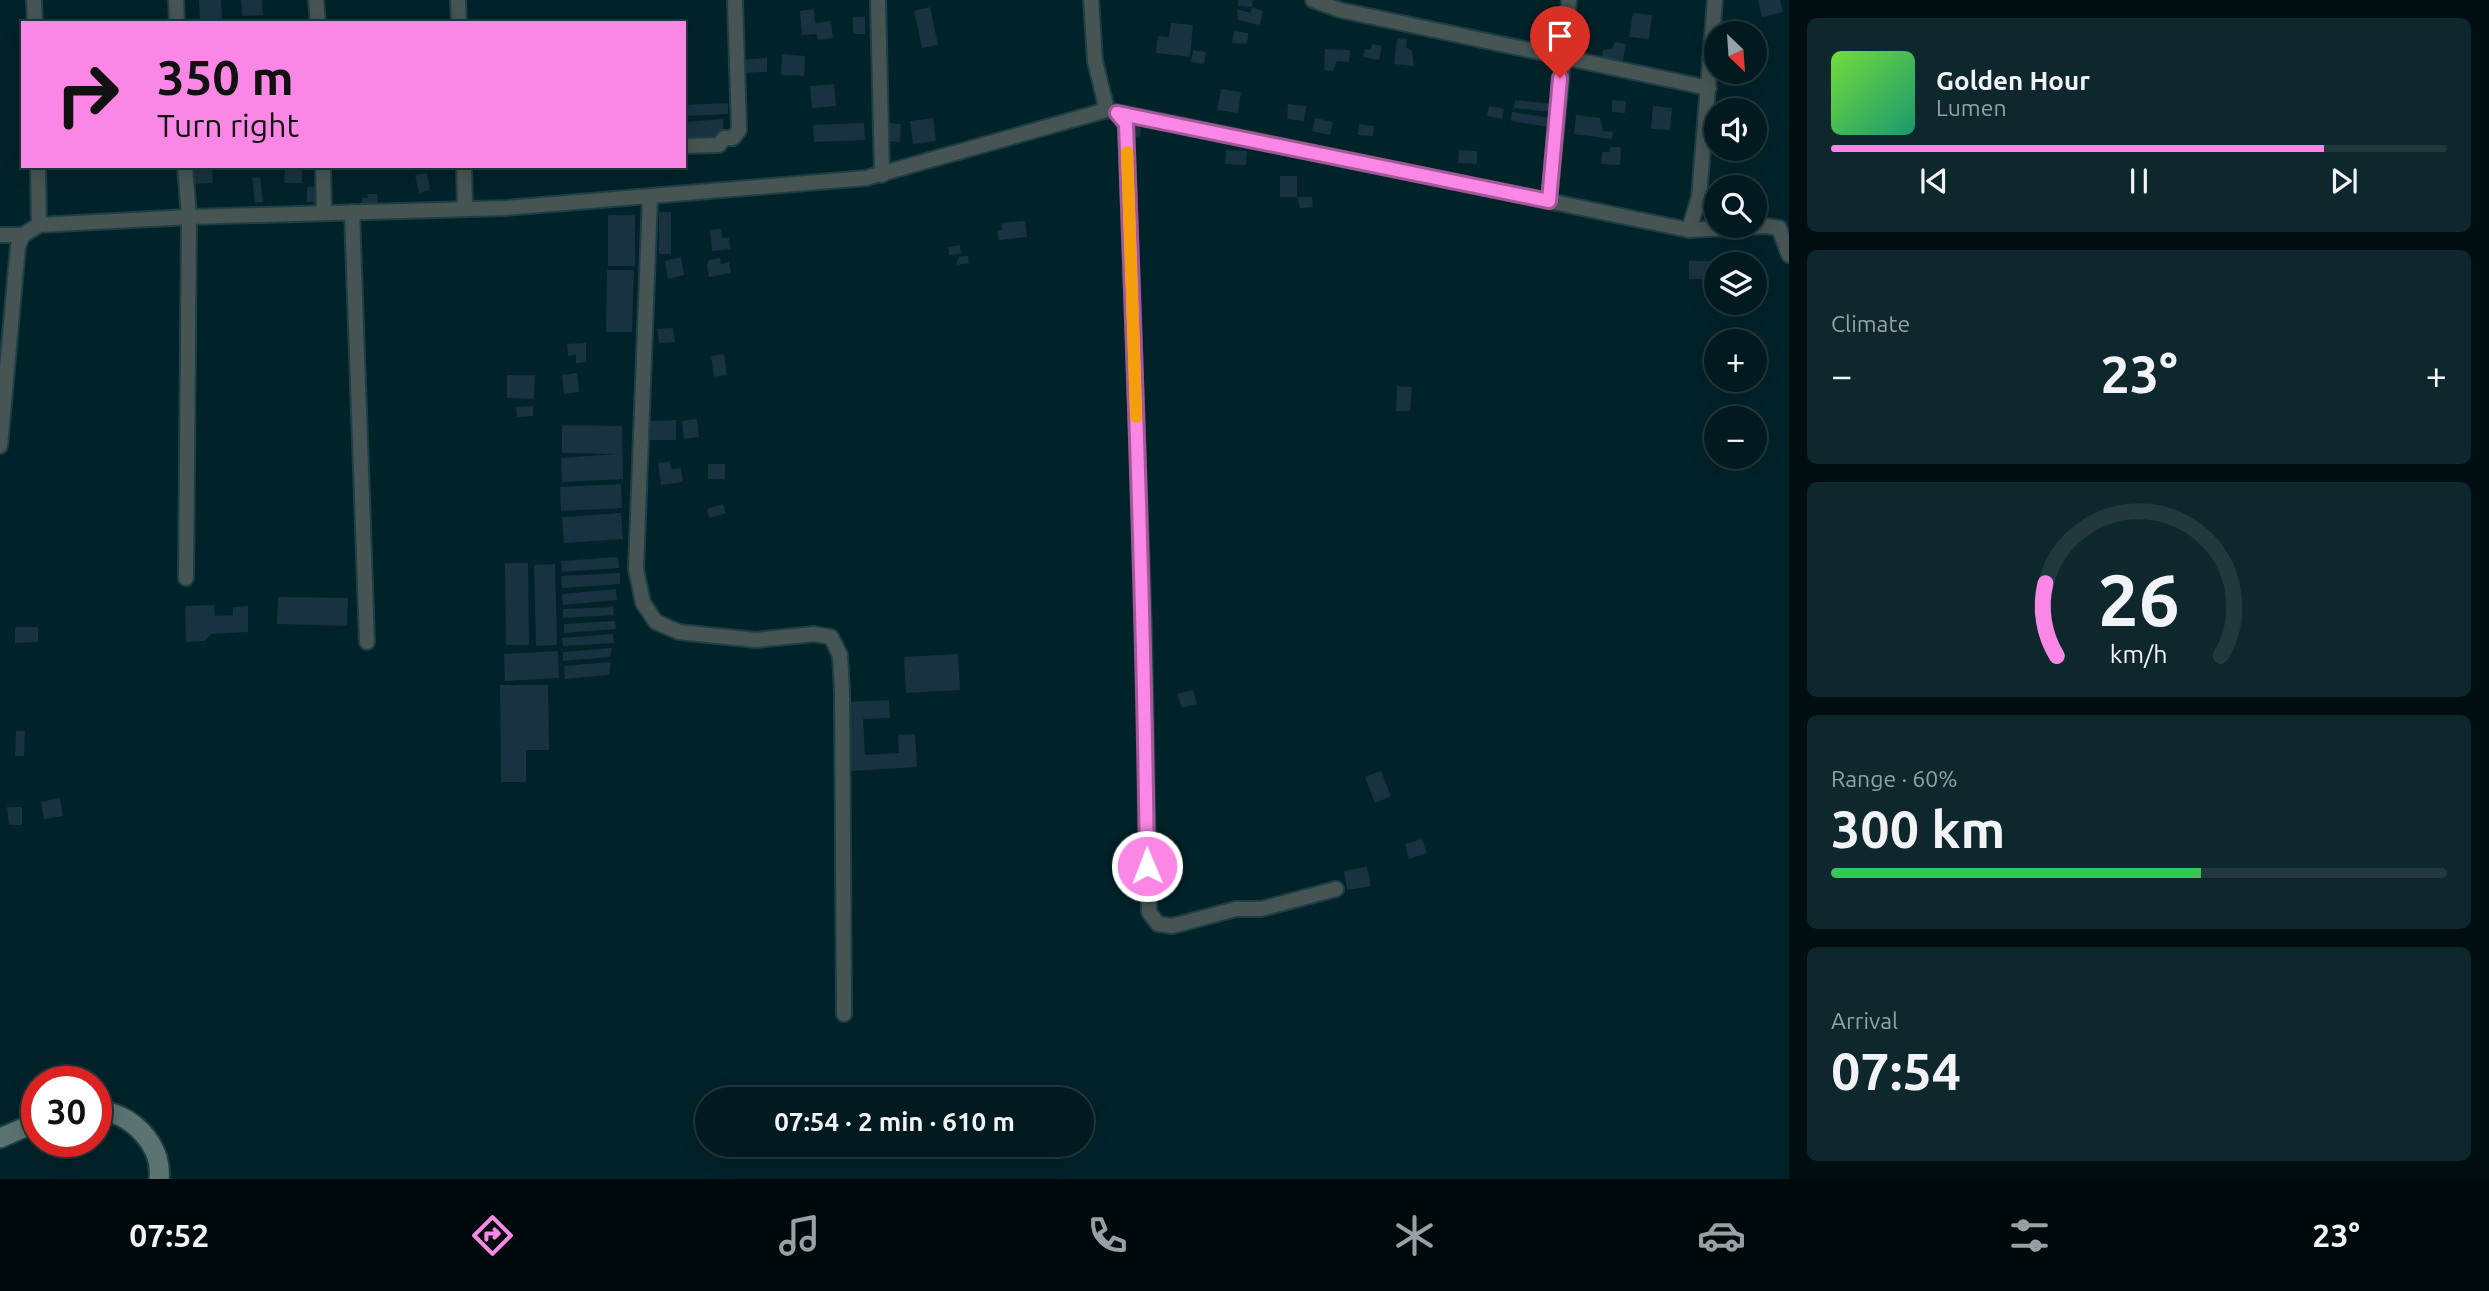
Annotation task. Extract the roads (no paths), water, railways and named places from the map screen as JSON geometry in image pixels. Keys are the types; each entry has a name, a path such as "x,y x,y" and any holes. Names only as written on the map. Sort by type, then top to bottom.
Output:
{"street":[{"path":"34,0 35,21"},
{"path":"176,0 177,21"},
{"path":"316,0 318,21"},
{"path":"458,0 459,21"},
{"path":"686,146 719,145 724,138 733,138 740,130 735,0"},
{"path":"878,0 882,175"},
{"path":"1091,0 1095,61 1112,111 1126,124 1144,631 1149,912 1158,924 1172,926 1236,909 1261,909 1336,889"},
{"path":"1313,0 1340,10 1709,88"},
{"path":"1549,201 1561,55 1569,0"},
{"path":"1689,230 1699,197 1715,0"},
{"path":"0,446 18,246 23,236 39,225 189,217 465,209 650,197 882,175 1112,111 1689,230 1767,226 1779,228 1789,255"},
{"path":"38,168 39,225"},
{"path":"186,168 189,217 186,578"},
{"path":"323,168 324,213"},
{"path":"464,168 465,209"},
{"path":"650,197 636,569 643,603 656,622 679,632 756,640 814,634 831,636 840,655 842,692 844,1014"},
{"path":"352,212 366,642"},
{"path":"0,235 23,236"},
{"path":"112,1117 139,1128 152,1144 160,1164 159,1179"},
{"path":"0,1138 21,1129"}]}
